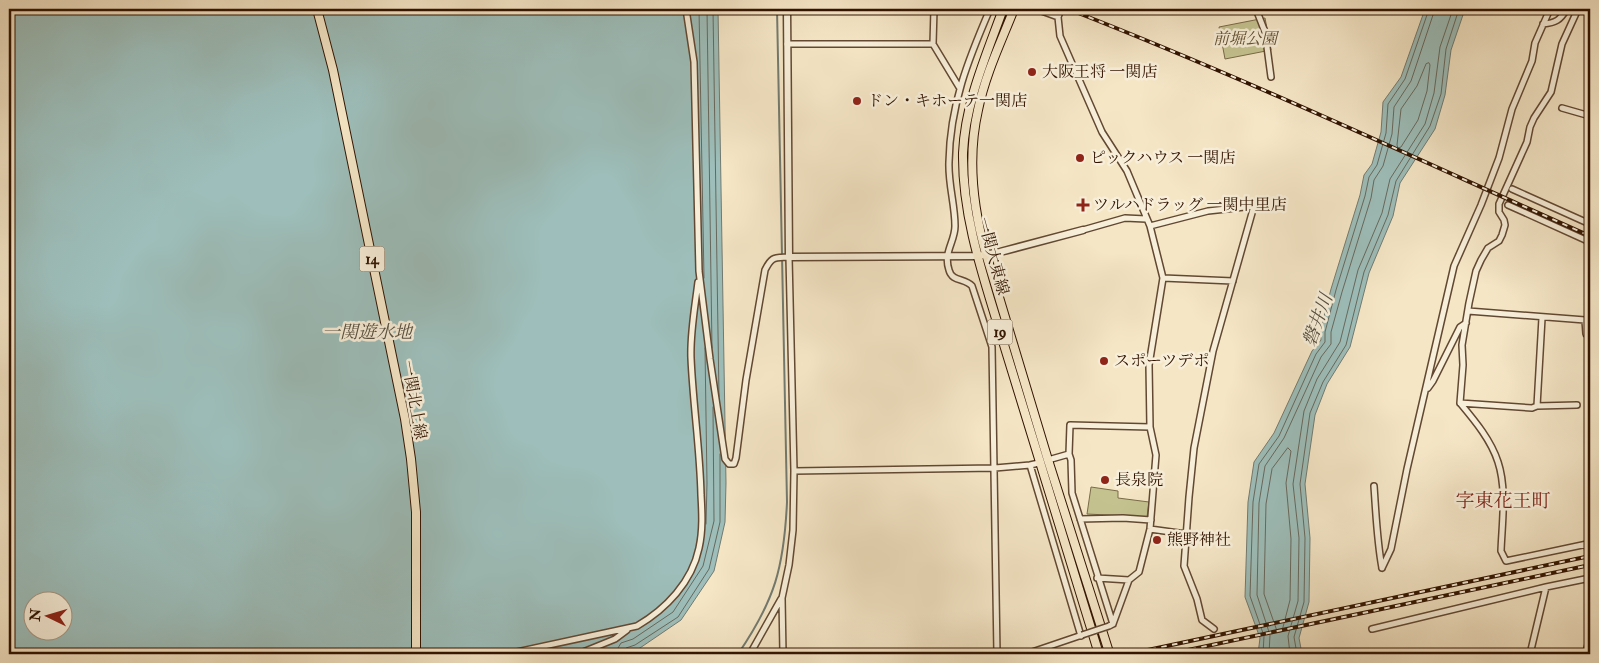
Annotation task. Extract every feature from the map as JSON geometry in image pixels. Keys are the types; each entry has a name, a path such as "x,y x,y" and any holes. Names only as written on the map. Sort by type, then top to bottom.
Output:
{"main road":[{"name":"一関北上線","path":"317,9 332,70 405,419 416,512 416,654"},
{"name":"一関大東線","path":"1004,9 977,79 970,104 963,152 967,211 1108,649"},
{"name":"一関大東線","path":"1014,9 984,88 978,111 974,138 974,201 982,255 1039,463 1098,651"}],"street":[{"path":"507,654 638,626 665,607 683,584 699,548 702,522 700,471 691,356 698,271 694,62 686,9"},
{"path":"783,654 782,598 789,565 793,530 794,472 787,257 786,9"},
{"path":"934,9 933,44 959,87"},
{"path":"990,9 968,60 959,87 953,119 949,161 955,232 948,248 947,257 952,276 969,282 972,286 992,347 997,654"},
{"path":"1036,9 1058,16"},
{"path":"1026,654 1111,625 1129,580 1139,572 1150,529 1156,455 1150,427 1150,365 1163,278 1150,226 1127,171 1102,132 1060,36 1058,16 1061,9"},
{"path":"1256,9 1266,32 1271,77"},
{"path":"1374,486 1376,526 1380,542 1382,568 1391,549 1407,469 1427,390 1454,266 1499,158 1512,109 1532,61 1535,43 1550,9"},
{"path":"1543,24 1554,24 1562,18 1567,9"},
{"path":"1578,9 1562,44 1551,92 1534,118 1527,142 1499,204 1504,220 1502,235 1499,241 1488,248 1476,271 1462,346 1463,365 1460,403 1484,434 1498,462 1502,487 1501,551 1506,560 1587,544 1590,565"},
{"path":"787,44 933,44"},
{"path":"1562,108 1590,116"},
{"path":"1512,189 1590,224"},
{"path":"1508,205 1590,242"},
{"path":"1150,226 1208,211 1254,206 1213,351 1196,440 1188,497 1184,571 1197,599 1202,620 1214,629"},
{"path":"698,271 725,459 729,464 734,464 765,270 770,260 775,257 947,257 982,255 1125,218 1146,219"},
{"path":"1163,278 1233,281"},
{"path":"1468,312 1585,320 1586,334 1590,334"},
{"path":"1537,406 1542,318"},
{"path":"1427,390 1434,381 1460,327 1466,323"},
{"path":"1460,403 1532,408 1537,406 1577,405"},
{"path":"1111,625 1072,493 1071,460 1069,454 1070,425 1150,427"},
{"path":"1048,460 1069,454"},
{"path":"794,472 995,468 1039,463"},
{"path":"1030,465 1082,636"},
{"path":"1080,519 1123,518 1151,520"},
{"path":"1150,529 1186,534"},
{"path":"1098,578 1129,580"},
{"path":"1372,629 1590,578"},
{"path":"1530,654 1546,587"},
{"path":"750,654 782,598"},
{"path":"578,654 615,639 630,628"},
{"path":"1586,654 1590,639"}],"green space":[{"name":"前堀公園","path":"1265,18 1271,50 1225,59 1219,27"},
{"path":"1091,487 1118,491 1118,498 1149,502 1147,517 1087,514"}],"water":[{"name":"一関遊水地","path":"9,9 718,9 726,483 725,522 714,571 681,620 637,650 618,654 9,654"},
{"path":"1425,9 1465,9 1451,50 1445,95 1435,129 1400,183 1393,216 1369,273 1350,347 1327,384 1315,415 1305,484 1310,538 1309,602 1299,638 1302,654 1258,654 1260,638 1245,597 1248,502 1254,462 1274,433 1312,351 1321,340 1320,332 1331,289 1360,195 1364,175 1372,164 1381,132 1383,102 1401,77"}],"waterway":[{"path":"738,654 751,635 769,599 780,564 786,525 777,9"}],"railway":[{"path":"1068,9 1265,91 1590,236"},
{"path":"1129,654 1590,556"},
{"path":"1169,654 1590,565"}],"place":[{"name":"大阪王将 一関店","path":"1032,72"},
{"name":"ドン・キホーテ一関店","path":"857,101"},
{"name":"ピックハウス 一関店","path":"1080,158"},
{"name":"ツルハドラッグ 一関中里店","path":"1083,205"},
{"name":"スポーツデポ","path":"1104,361"},
{"name":"長泉院","path":"1105,480"},
{"name":"熊野神社","path":"1157,540"}],"district":[{"name":"字東花王町","path":"1503,501"}],"water label":[{"name":"磐井川","path":"1318,320"}]}
